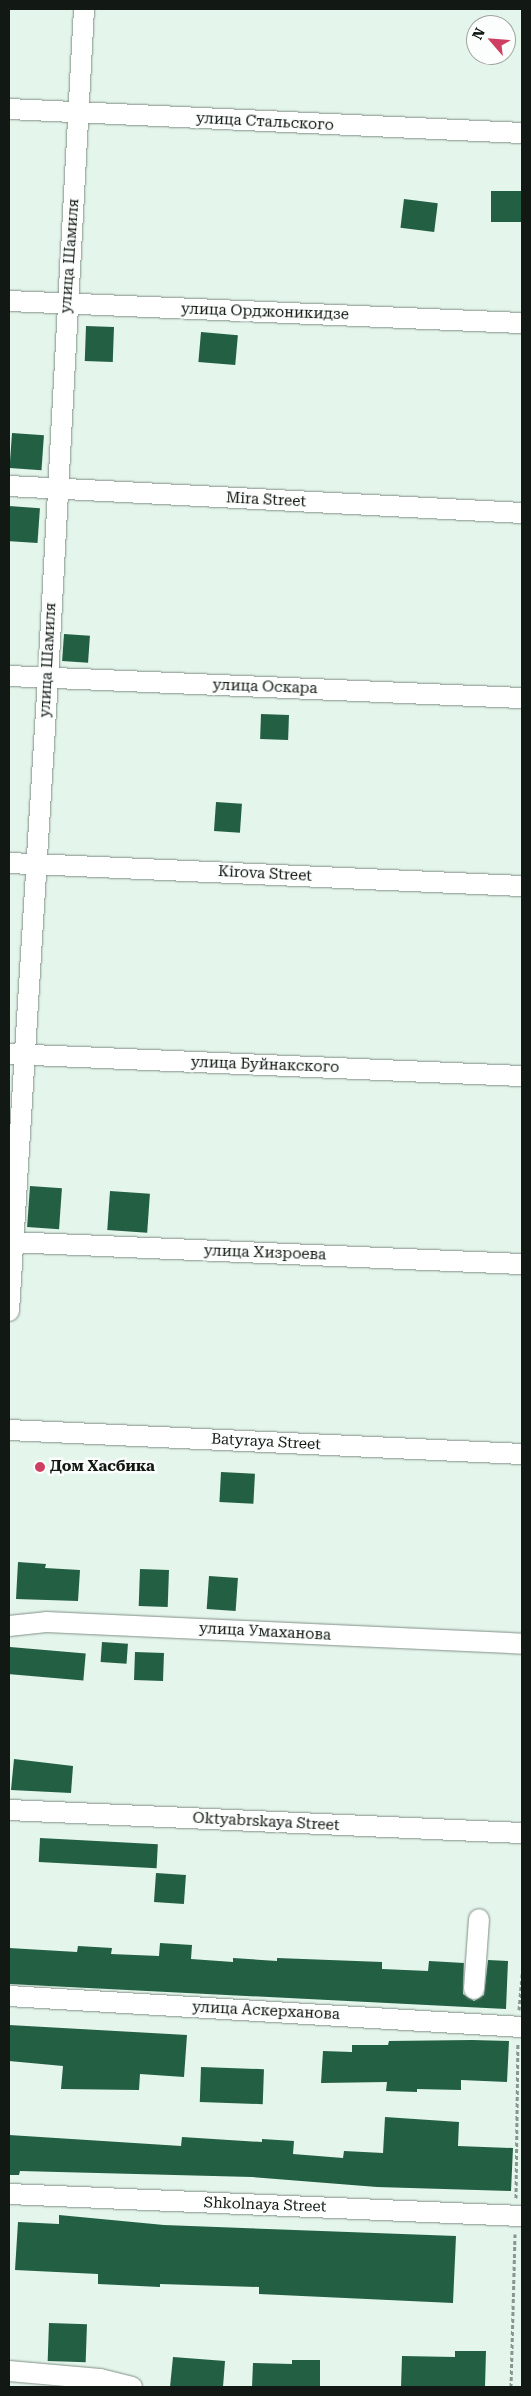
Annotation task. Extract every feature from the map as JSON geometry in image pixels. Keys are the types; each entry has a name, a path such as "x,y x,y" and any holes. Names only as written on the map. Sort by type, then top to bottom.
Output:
{"street":[{"name":"улица Шамиля","path":"9,1311 17,1055 36,864 48,678 56,489 84,9"},
{"name":"улица Стальского","path":"9,109 79,114 522,133"},
{"name":"улица Орджоникидзе","path":"9,301 522,323"},
{"name":"Mira Street","path":"9,486 522,513"},
{"name":"улица Оскара","path":"9,676 522,698"},
{"name":"Kirova Street","path":"9,863 522,886"},
{"name":"улица Буйнакского","path":"17,1055 522,1076"},
{"name":"улица Хизроева","path":"10,1242 522,1264"},
{"name":"Batyraya Street","path":"9,1430 522,1454"},
{"name":"улица Умаханова","path":"9,1626 46,1622 522,1644"},
{"name":"Oktyabrskaya Street","path":"9,1810 522,1833"},
{"path":"474,1989 478,1919"},
{"name":"улица Аскерханова","path":"9,1996 520,2026"},
{"name":"Shkolnaya Street","path":"9,2194 519,2216"},
{"path":"9,2371 100,2379 132,2387"}],"path":[{"path":"511,2387 519,2216 522,1974"}],"building":[{"path":"491,191 522,191 522,222 491,222"},
{"path":"404,199 438,203 434,232 400,228"},
{"path":"86,326 114,327 113,362 85,361"},
{"path":"201,332 238,335 235,365 198,362"},
{"path":"12,433 44,435 41,470 10,468"},
{"path":"9,506 40,508 37,543 9,541"},
{"path":"64,634 90,636 88,663 62,661"},
{"path":"261,714 289,715 288,740 260,739"},
{"path":"216,802 242,804 240,833 214,831"},
{"path":"30,1186 62,1188 59,1229 27,1227"},
{"path":"110,1191 150,1194 147,1233 107,1230"},
{"path":"221,1472 255,1474 253,1504 219,1502"},
{"path":"18,1562 46,1564 45,1568 80,1570 78,1601 16,1599"},
{"path":"140,1569 169,1570 168,1607 139,1606"},
{"path":"209,1576 238,1578 236,1611 207,1609"},
{"path":"102,1642 128,1644 127,1664 101,1662"},
{"path":"10,1647 86,1654 83,1681 9,1674"},
{"path":"135,1652 164,1653 163,1681 134,1680"},
{"path":"14,1759 73,1766 71,1793 11,1790"},
{"path":"40,1838 158,1844 157,1868 39,1862"},
{"path":"156,1873 186,1875 184,1904 154,1902"},
{"path":"160,1943 192,1945 191,1959 233,1962 233,1958 277,1961 277,1958 382,1962 382,1969 428,1971 429,1961 464,1963 463,1994 474,2001 484,1995 488,1960 508,1961 506,2009 9,1984 9,1948 77,1952 78,1946 112,1948 111,1954 159,1956"},
{"path":"9,2025 187,2035 184,2077 140,2074 139,2090 61,2089 63,2066 9,2061"},
{"path":"389,2041 509,2041 507,2082 461,2080 461,2090 417,2089 417,2092 386,2091 387,2082 321,2083 323,2051 352,2052 352,2045 388,2045"},
{"path":"201,2067 264,2069 263,2104 200,2102"},
{"path":"385,2117 459,2122 458,2146 513,2148 511,2191 377,2187 252,2177 20,2171 19,2175 9,2175 9,2135 181,2146 182,2137 262,2142 262,2139 294,2141 293,2154 343,2158 344,2151 383,2153"},
{"path":"59,2215 164,2225 456,2236 453,2303 259,2294 259,2287 160,2284 160,2287 98,2284 98,2274 15,2270 18,2222 59,2224"},
{"path":"49,2323 87,2324 86,2362 48,2361"},
{"path":"455,2351 486,2351 485,2387 401,2387 402,2356 455,2357"},
{"path":"173,2357 225,2361 223,2387 170,2387"},
{"path":"292,2360 320,2360 320,2387 252,2387 253,2363 292,2364"}],"place":[{"name":"Дом Хасбика","path":"40,1467"}]}
